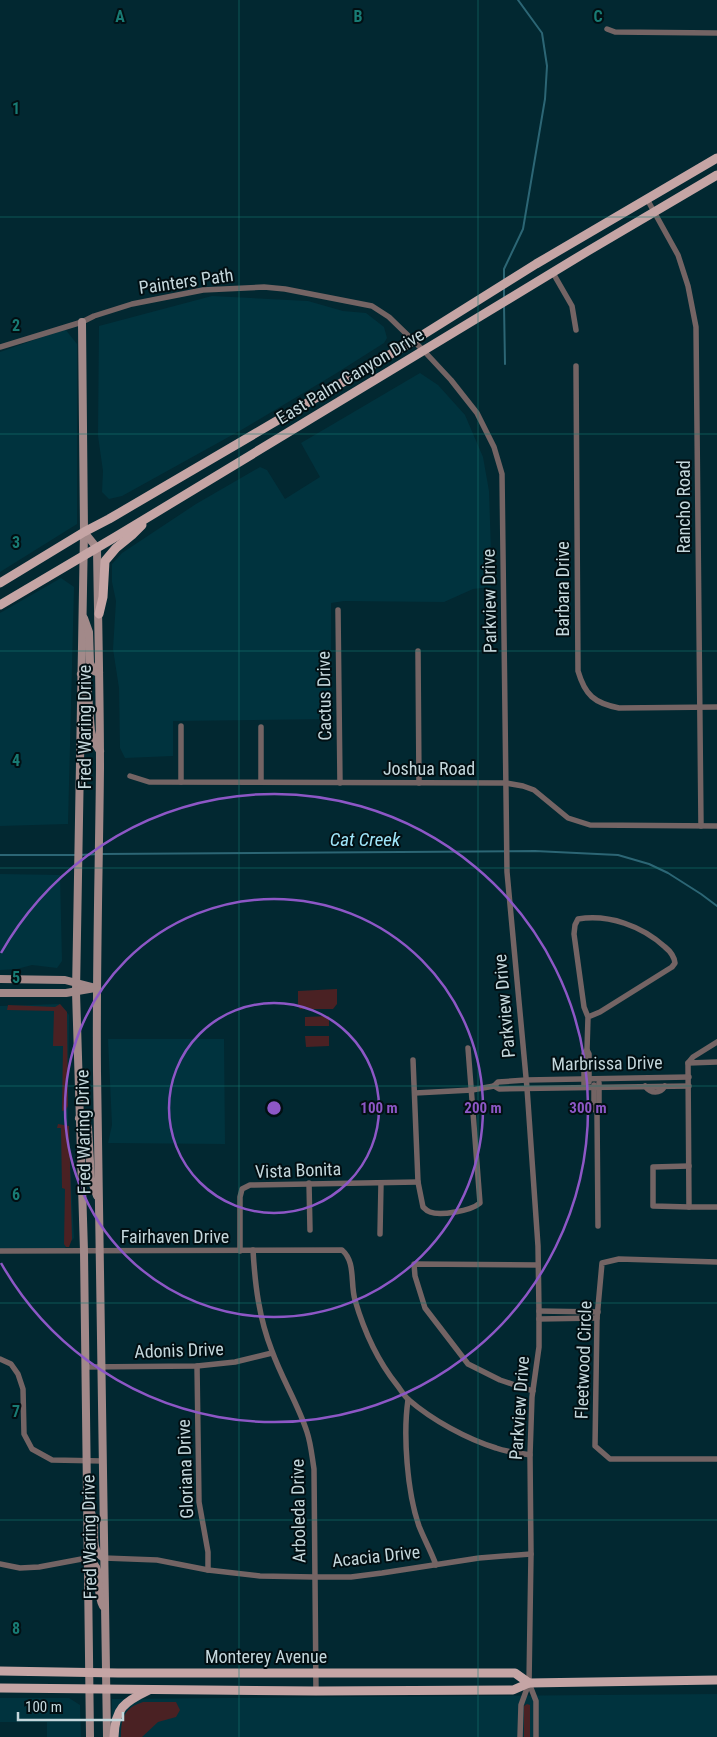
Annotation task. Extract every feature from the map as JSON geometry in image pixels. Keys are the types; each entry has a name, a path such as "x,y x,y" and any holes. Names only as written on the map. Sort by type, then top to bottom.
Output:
{"main road":[{"name":"East Palm Canyon Drive","path":"0,583 84,532 110,519 413,341 536,264 717,158"},
{"name":"East Palm Canyon Drive","path":"0,605 717,175"},
{"name":"Fred Waring Drive","path":"82,322 84,532 82,556 80,827 76,992 78,1118 84,1251 90,1737"},
{"path":"99,614 103,597 105,561 149,517"},
{"path":"84,532 97,548"},
{"name":"Fred Waring Drive","path":"97,548 100,751 96,988 107,1737"},
{"path":"82,614 89,632 90,663 94,671 99,673"},
{"path":"81,674 88,681 91,731 94,742 100,751"},
{"path":"0,979 76,982 96,988"},
{"path":"0,993 76,992 96,988"},
{"path":"78,1118 84,1121 88,1127 91,1179 99,1202"},
{"path":"87,1498 94,1522 95,1548 98,1554 104,1558"},
{"path":"87,1558 97,1568 98,1592 105,1610"},
{"name":"Monterey Avenue","path":"0,1671 89,1673 515,1673 529,1683"},
{"name":"Monterey Avenue","path":"0,1688 316,1691 513,1690 529,1683 717,1680"},
{"path":"114,1737 114,1724 120,1708 151,1689"}],"street":[{"path":"607,29 615,32 717,33"},
{"name":"Rancho Road","path":"647,198 675,248 680,261 688,286 696,327 701,826"},
{"path":"553,273 572,306 576,330"},
{"name":"Painters Path","path":"0,347 82,322 93,316 132,304 204,290 264,287 285,289 372,306 389,317 424,351"},
{"name":"Parkview Drive","path":"424,351 451,380 477,413 494,447 502,474 507,872 527,1088 538,1265 539,1347 533,1391 530,1455 529,1683"},
{"name":"Barbara Drive","path":"576,366 578,671 582,685 591,697 605,705 619,708 717,707"},
{"name":"Cactus Drive","path":"338,610 340,783"},
{"path":"418,651 419,783"},
{"path":"180,726 181,782"},
{"path":"261,727 261,781"},
{"name":"Joshua Road","path":"130,776 149,782 506,783 534,790 568,818 590,825 717,826"},
{"path":"588,1017 600,1012 672,968 675,962 672,953 642,929 625,923 588,918 578,919 574,925 584,1007 588,1017 587,1050 589,1054 587,1065 596,1099 594,1109 597,1112 598,1226"},
{"path":"689,1207 688,1064 693,1057 717,1042"},
{"path":"413,1060 418,1182 423,1207 430,1212 462,1211 474,1208 480,1203 468,1048"},
{"path":"688,1064 717,1062"},
{"name":"Marbrissa Drive","path":"689,1076 526,1080 498,1082 494,1086 499,1089 689,1086"},
{"path":"665,1077 665,1086"},
{"path":"634,1087 635,1078"},
{"path":"592,1079 592,1087"},
{"path":"415,1093 472,1090 494,1086"},
{"path":"689,1166 653,1167 653,1206 717,1207"},
{"name":"Vista Bonita","path":"240,1251 240,1197 242,1189 250,1185 418,1182"},
{"path":"309,1183 310,1230"},
{"path":"380,1234 382,1183"},
{"name":"Arboleda Drive","path":"253,1250 258,1303 272,1353 302,1416 312,1451 314,1469 316,1691"},
{"name":"Fairhaven Drive","path":"0,1251 342,1250 348,1255 351,1263 351,1282 354,1299 364,1330 389,1375 408,1400"},
{"name":"Fleetwood Circle","path":"717,1262 619,1259 602,1263 597,1315 595,1446 610,1460 717,1459"},
{"path":"533,1391 500,1380 468,1364 425,1308 415,1276 414,1264 538,1265"},
{"path":"539,1311 597,1315"},
{"path":"539,1318 597,1315"},
{"name":"Adonis Drive","path":"85,1367 196,1366 235,1362 272,1353"},
{"path":"0,1359 11,1364 18,1374 23,1389 24,1434 32,1449 52,1460 103,1461"},
{"name":"Gloriana Drive","path":"196,1366 199,1502 208,1552 208,1570"},
{"path":"436,1565 419,1525 410,1489 405,1418 408,1400 456,1431 497,1448 530,1455"},
{"name":"Acacia Drive","path":"104,1558 157,1560 208,1570 260,1576 351,1577 479,1558 531,1554"},
{"path":"0,1564 20,1568 39,1567 87,1558"},
{"path":"520,1737 521,1705 529,1683"},
{"path":"529,1683 536,1701 536,1737"}],"shaded area":[{"path":"212,296 308,301 343,311 366,313 384,327 387,338 384,343 335,374 243,429 122,496 109,499 102,492 103,471 98,436 99,326"},
{"path":"65,329 77,344 77,524 0,572 0,352"},
{"path":"420,373 438,385 465,415 483,457 489,491 491,587 473,589 444,602 344,601 331,603 331,719 173,721 173,756 125,758 120,748 119,688 113,649 116,601 112,582 112,564 122,553 196,504 260,467 267,470 285,499 320,477 301,443"},
{"path":"61,578 74,587 68,824 0,826 0,613"},
{"path":"0,874 60,875 62,961 57,968 32,965 17,969 0,970"},
{"path":"337,989 337,1004 333,1009 300,1009 298,1006 298,991"},
{"path":"60,1004 69,1015 68,1125 74,1238 64,1249 0,1250 0,1006"},
{"path":"60,1004 67,1012 68,1106 66,1110 62,1111 63,1046 53,1046 54,1011 7,1010 8,1005 55,1007"},
{"path":"329,1016 329,1026 305,1026 305,1017"},
{"path":"305,1036 329,1036 329,1046 306,1047"},
{"path":"108,1039 224,1039 225,1144 108,1143 112,1125"},
{"path":"58,1124 69,1126 72,1239 69,1247 66,1247 64,1244 65,1189 62,1188 61,1128 57,1128"},
{"path":"717,1694 717,1737 112,1737 112,1699"},
{"path":"0,1698 69,1698 80,1705 81,1737 47,1737 47,1722 0,1722"},
{"path":"143,1702 176,1702 180,1710 176,1717 158,1722 142,1737 121,1737 125,1715 132,1707"},
{"path":"530,1705 530,1737 524,1737 524,1706"}],"waterway":[{"path":"504,280 504,269 523,229 545,99 547,66 542,33 518,0"},
{"path":"504,288 504,298"},
{"path":"504,305 505,364"},
{"name":"Cat Creek","path":"102,854 535,851 618,855 649,864 668,873 717,906"},
{"name":"Cat Creek","path":"80,855 98,854"},
{"name":"Cat Creek","path":"0,855 75,855"}]}
